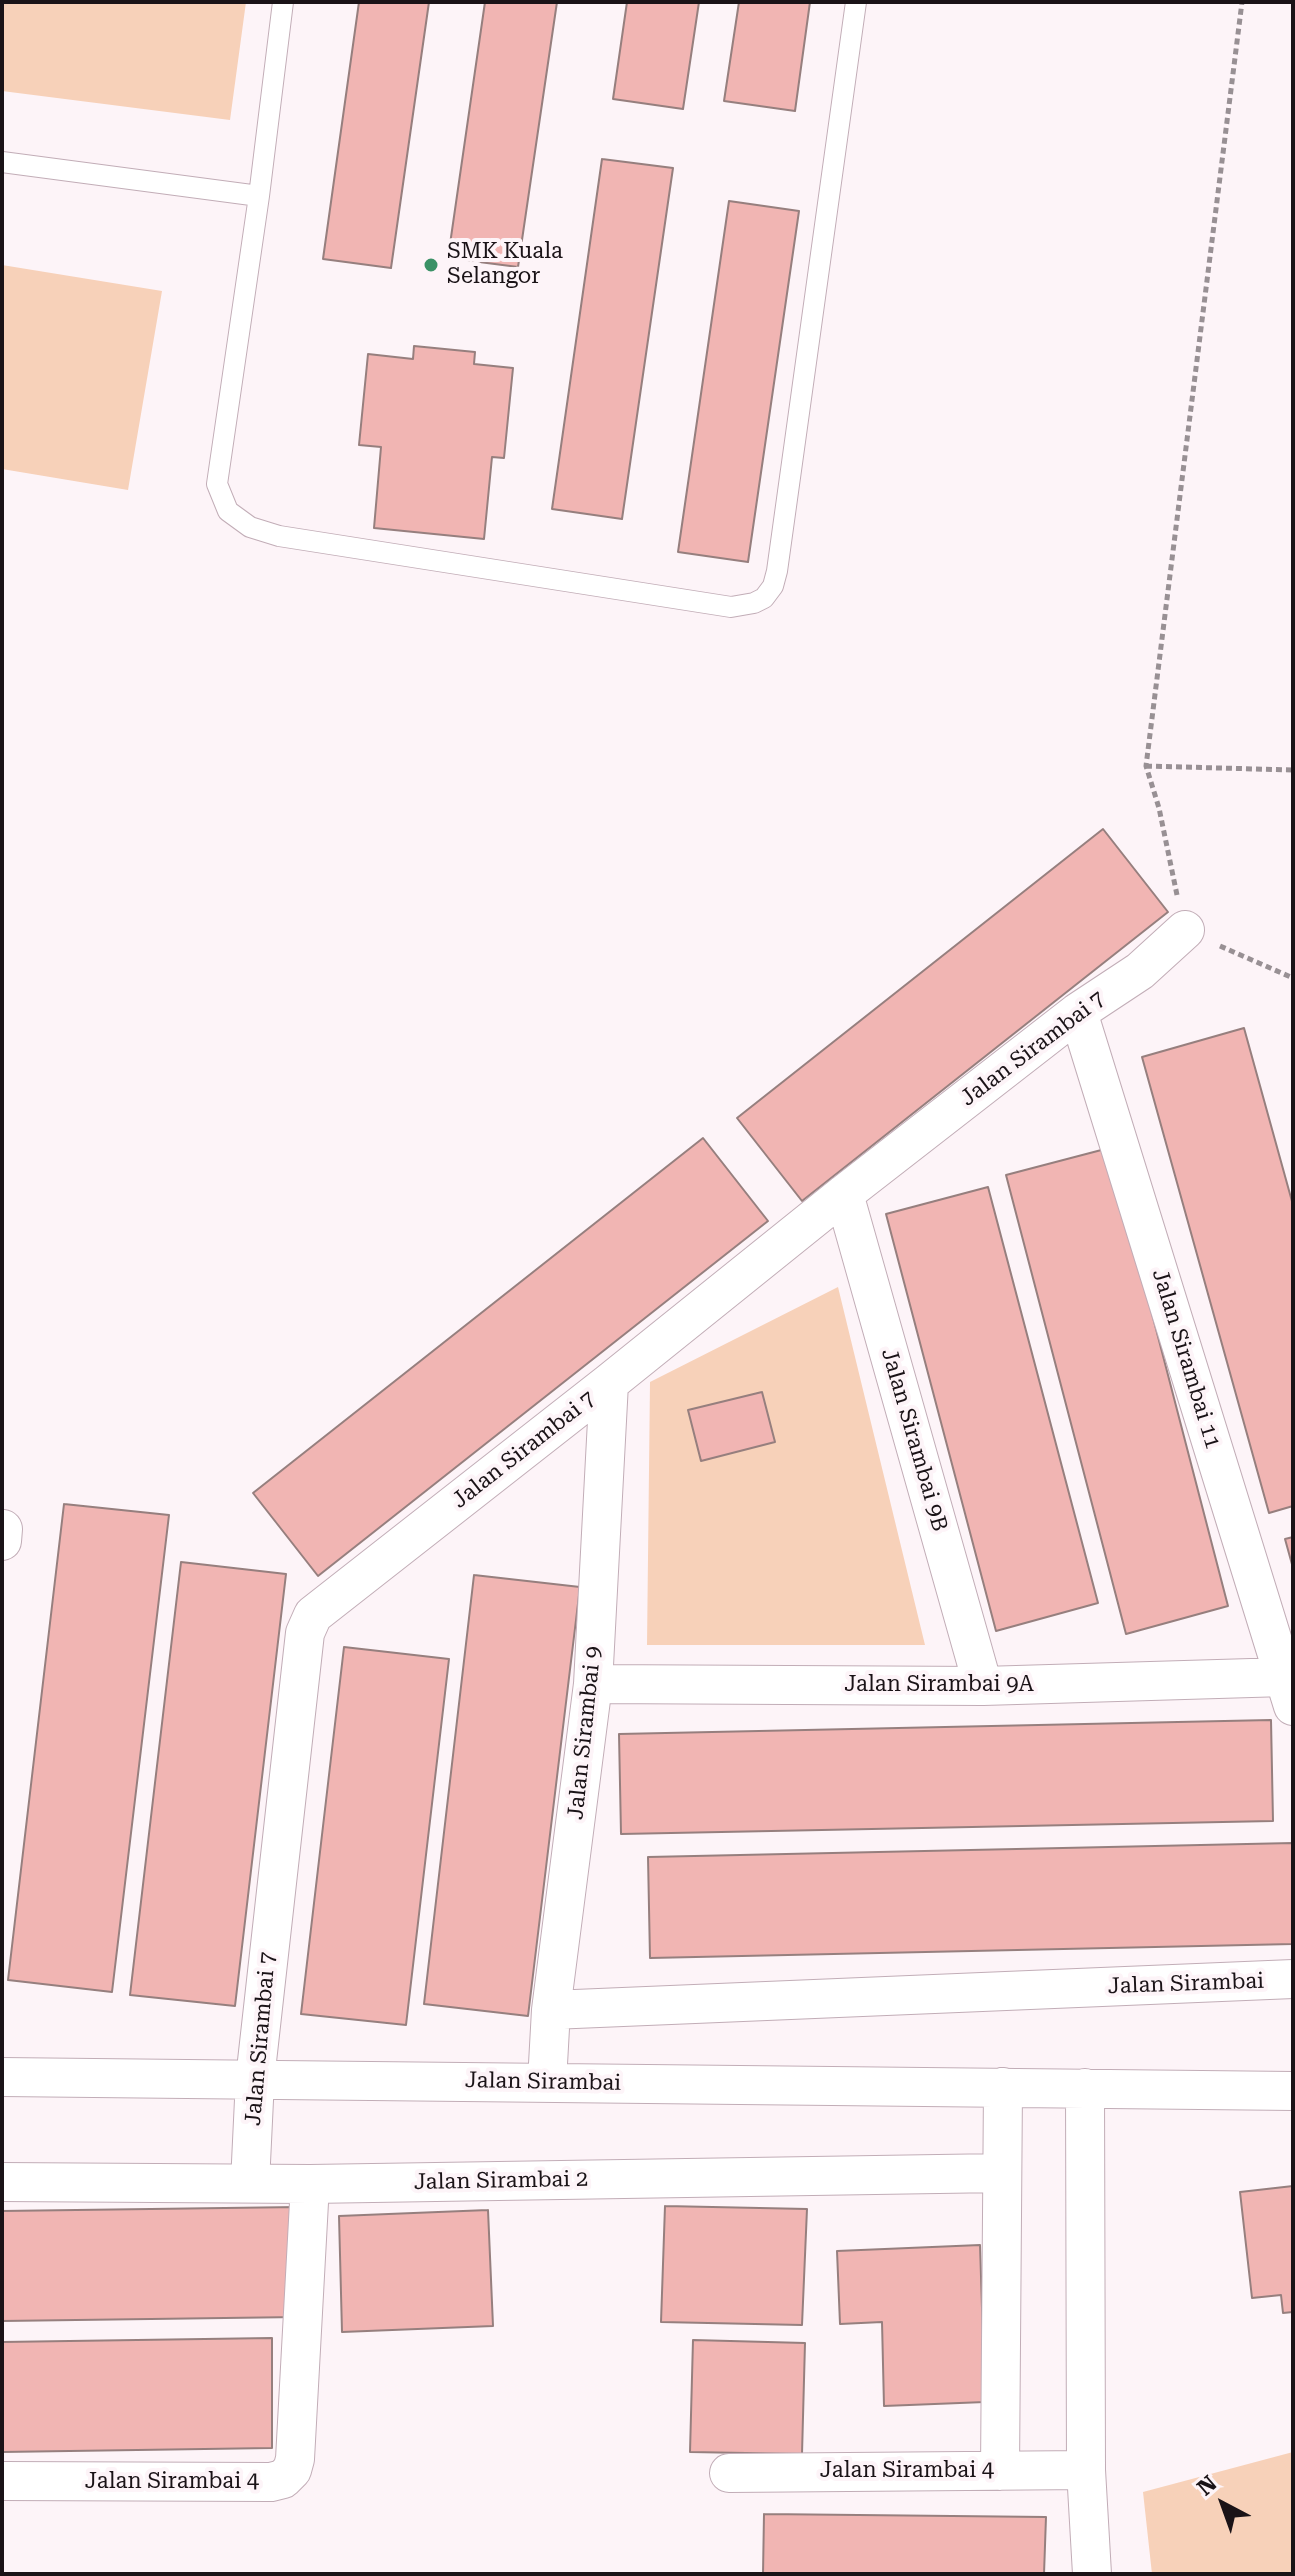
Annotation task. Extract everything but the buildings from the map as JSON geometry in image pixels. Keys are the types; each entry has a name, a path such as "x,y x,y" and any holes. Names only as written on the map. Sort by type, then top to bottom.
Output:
{"street":[{"name":"Jalan Sirambai 7","path":"250,2183 255,2079 305,1633 313,1615 844,1194 1078,1012 1140,971 1185,930"},
{"name":"Jalan Sirambai 11","path":"1078,1012 1289,1692"},
{"name":"Jalan Sirambai 9B","path":"844,1194 983,1686"},
{"name":"Jalan Sirambai 9","path":"547,2082 551,2010 593,1684 609,1383"},
{"name":"Jalan Sirambai 9A","path":"593,1684 983,1686 1289,1692"},
{"name":"Jalan Sirambai","path":"551,2010 1293,1979"},
{"name":"Jalan Sirambai","path":"2,2077 1293,2091"},
{"path":"1000,2471 1003,2087"},
{"path":"1085,2088 1086,2470 1092,2574"},
{"name":"Jalan Sirambai 2","path":"2,2182 310,2184 1001,2173"},
{"name":"Jalan Sirambai 4","path":"2,2481 271,2482 283,2479 292,2470 295,2459 310,2184"},
{"name":"Jalan Sirambai 4","path":"729,2473 1086,2470"}],"lane":[{"path":"283,2 259,196 217,484 228,511 250,527 279,536 731,607 764,598 773,586 777,571 856,2"},
{"path":"2,162 259,196"}],"path":[{"path":"1242,2 1146,766 1159,808 1185,930 1293,978"},
{"path":"1146,766 1293,770"}],"shaded area":[{"path":"2,2 246,2 230,120 2,91"},
{"path":"2,265 162,291 128,490 2,469"},
{"path":"838,1287 925,1645 647,1645 650,1382"},
{"path":"1293,2452 1293,2574 1152,2574 1143,2492"}],"place":[{"name":"SMK Kuala Selangor","path":"431,265"}]}
